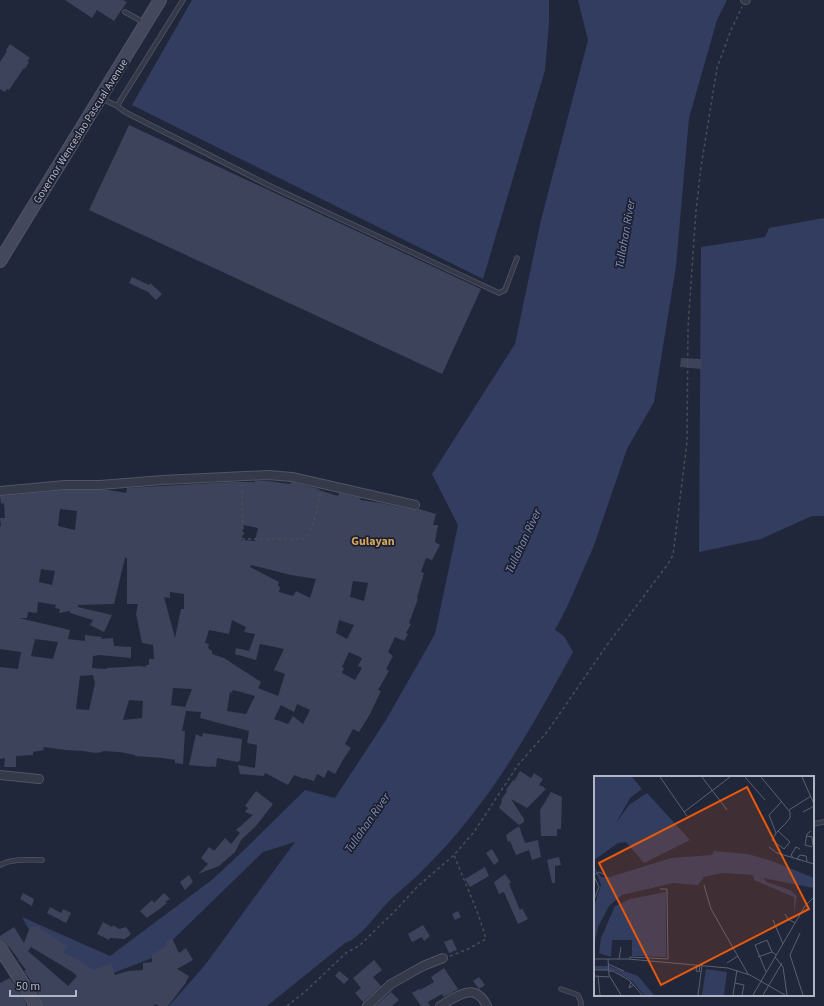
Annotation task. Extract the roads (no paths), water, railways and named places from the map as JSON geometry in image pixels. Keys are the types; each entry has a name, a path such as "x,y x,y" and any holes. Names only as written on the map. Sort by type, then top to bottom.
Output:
{"main road":[{"name":"Governor Wenceslao Pascual Avenue","path":"0,261 5,248 160,0"},
{"path":"0,948 29,992 36,1006"}],"street":[{"path":"0,491 65,485 268,475 292,477 322,483 415,505"},
{"path":"0,775 39,779"},
{"path":"367,1006 391,984 423,966 443,958"},
{"path":"440,1006 464,992 475,993 485,1000 487,1006"}],"lane":[{"path":"117,106 182,0"},
{"path":"125,12 146,23"},
{"path":"100,98 268,185 499,293 506,290 516,258"},
{"path":"814,824 824,822"},
{"path":"0,865 27,859 42,860"},
{"path":"560,989 578,995 581,1006"}],"water":[{"path":"192,0 549,0 549,22 545,70 483,279 132,105"},
{"name":"Tullahan River","path":"578,0 727,0 717,20 689,118 676,266 654,402 627,449 593,548 555,630 564,636 573,652 522,742 479,806 452,839 416,877 389,901 363,931 345,943 267,1006 169,1006 205,965 295,842 263,852 155,957 103,977 35,940 22,917 110,956 213,879 305,790 335,798 386,720 435,634 458,525 432,474 515,344 541,220 588,40"},
{"path":"824,218 824,516 812,516 761,539 699,552 701,247 765,237 769,228"}],"district":[{"name":"Gulayan","path":"373,541"}]}
